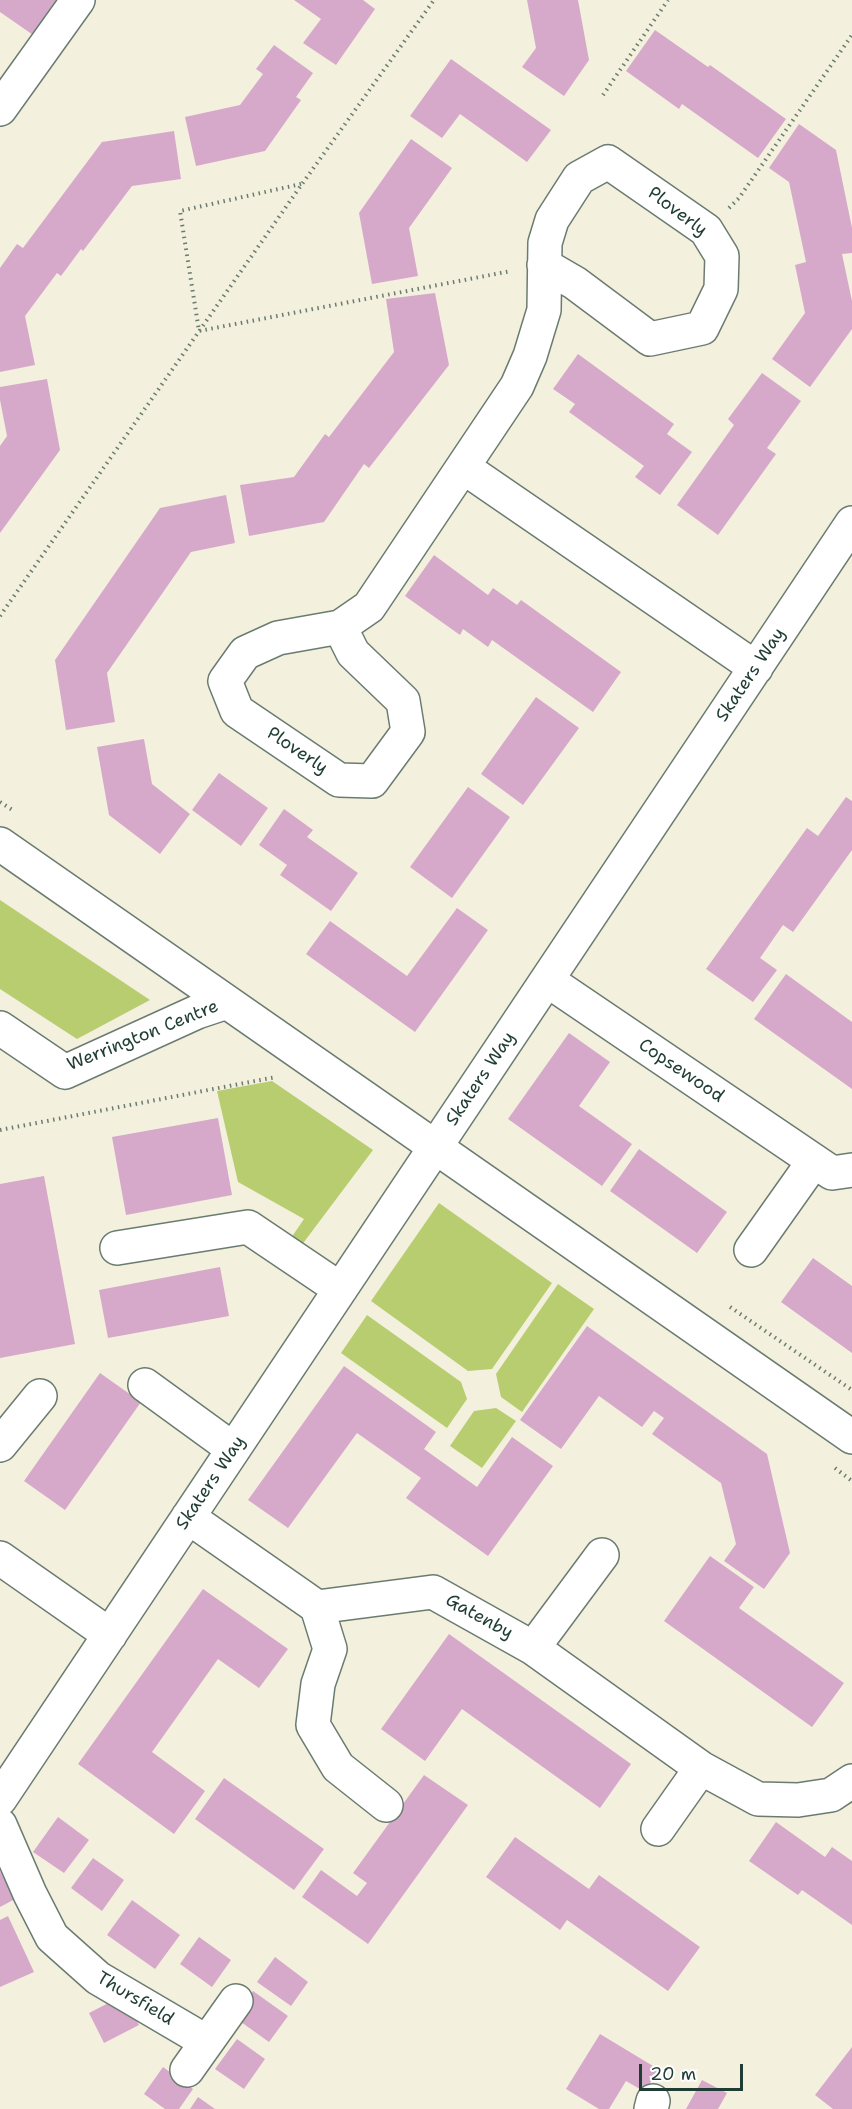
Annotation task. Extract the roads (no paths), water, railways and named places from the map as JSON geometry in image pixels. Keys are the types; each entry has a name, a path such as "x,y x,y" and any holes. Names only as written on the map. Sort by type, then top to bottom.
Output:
{"street":[{"path":"0,109 78,0"},
{"name":"Ploverly","path":"340,627 353,653 403,702 408,732 372,780 339,780 237,711 225,681 245,653 278,638 340,627 369,607 517,386 530,356 544,310 544,265 545,243 552,220 579,178 608,162 706,230 722,256 722,289 702,328 650,339 575,284 544,265"},
{"path":"463,467 756,668"},
{"name":"Skaters Way","path":"0,1799 852,523"},
{"path":"0,844 852,1437"},
{"name":"Copsewood","path":"547,980 832,1173 852,1170"},
{"name":"Werrington Centre","path":"0,1028 65,1072 197,1012 227,1002"},
{"path":"751,1250 814,1161"},
{"path":"117,1248 248,1227 340,1289"},
{"path":"145,1385 233,1449"},
{"path":"0,1445 40,1396"},
{"path":"188,1517 317,1606 330,1649 318,1684 313,1725 338,1767 386,1805"},
{"name":"Gatenby","path":"533,1648 602,1555"},
{"path":"5,1565 110,1635"},
{"name":"Gatenby","path":"317,1606 434,1592 533,1648 701,1768 758,1799 798,1800 831,1795 852,1781"},
{"path":"658,1829 701,1768"},
{"name":"Thursfield","path":"0,1825 30,1894 52,1936 98,1978 207,2042"},
{"path":"187,2070 236,2001"}]}
